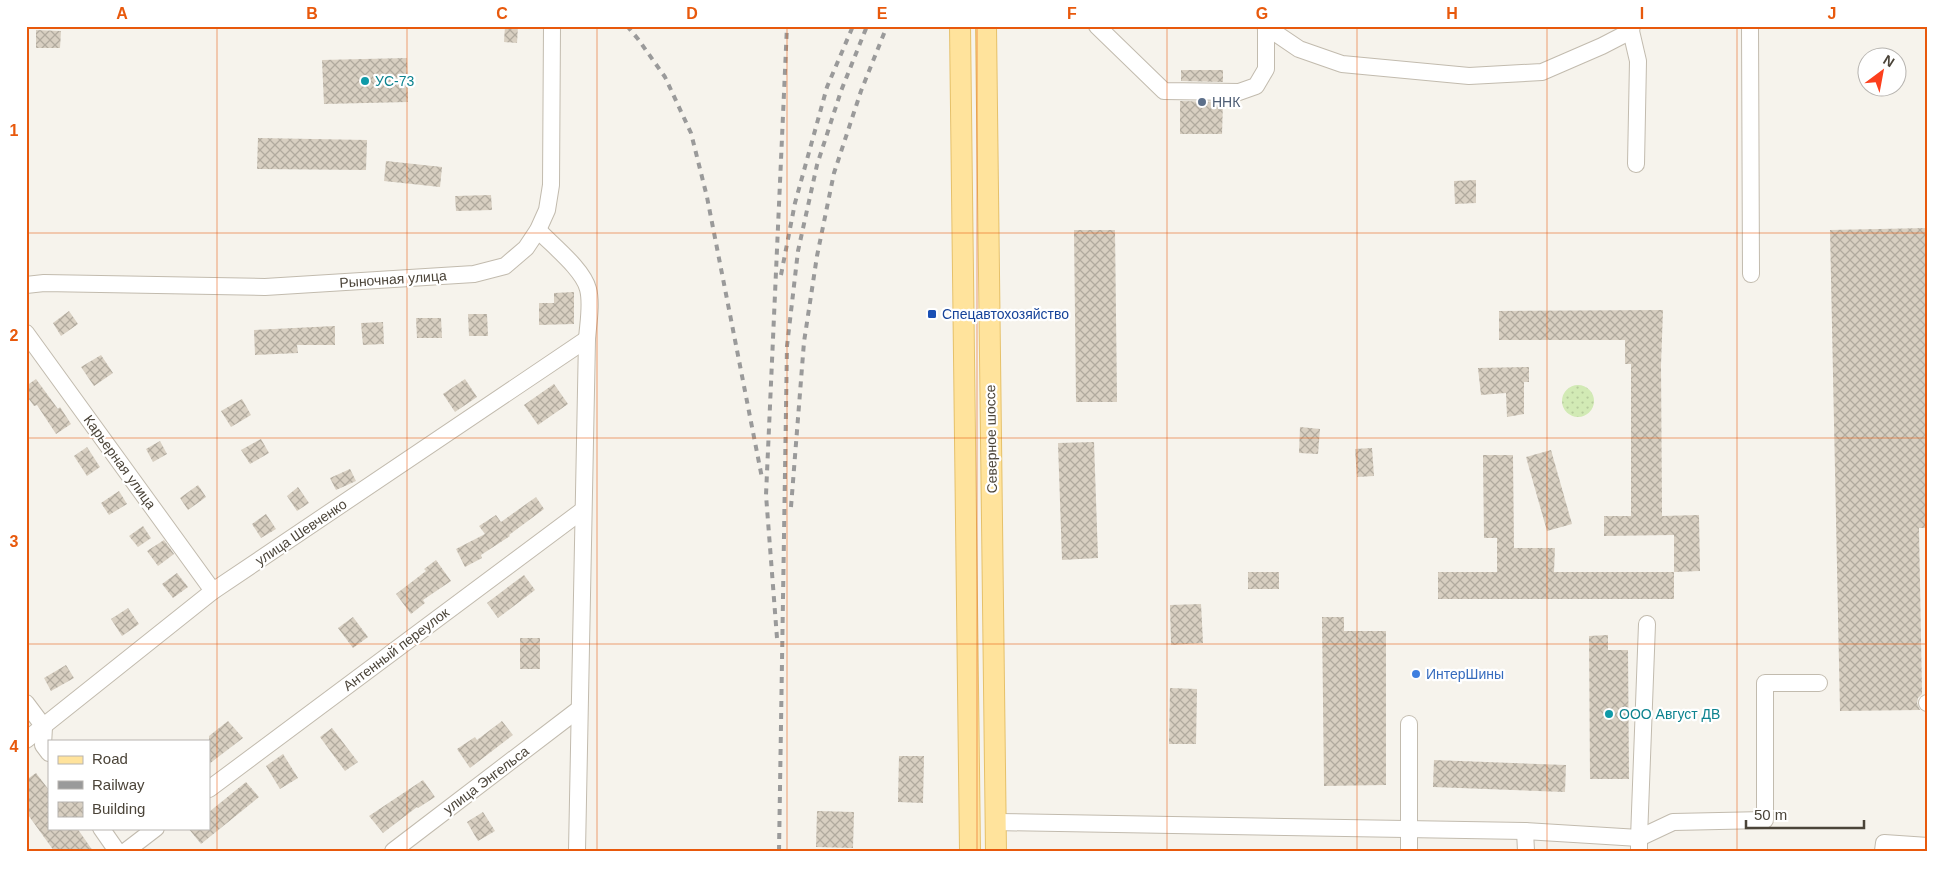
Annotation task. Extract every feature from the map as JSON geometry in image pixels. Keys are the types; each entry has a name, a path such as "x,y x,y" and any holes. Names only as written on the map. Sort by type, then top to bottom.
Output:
{"main road":[{"name":"Северное шоссе","path":"960,26 970,851"},
{"name":"Северное шоссе","path":"986,26 996,851"},
{"path":"969,823 996,822"}],"street":[{"name":"Рыночная улица","path":"26,285 44,283 265,287 474,274 505,266 526,248 538,230 547,210 551,185 552,26"},
{"path":"1097,26 1164,90 1239,92 1256,86 1266,69 1265,26"},
{"path":"1265,26 1299,49 1342,64 1470,76 1542,72 1602,46 1631,29 1638,62 1636,164"},
{"path":"1750,26 1751,274"},
{"path":"538,230 574,268 588,289 589,304 579,709 578,851"},
{"name":"Карьерная улица","path":"26,333 213,591"},
{"name":"улица Шевченко","path":"26,740 213,591 587,339"},
{"name":"Антенный переулок","path":"210,788 584,510"},
{"path":"1639,844 1647,624"},
{"path":"996,822 1525,830 1639,844 1673,822 1765,820 1765,683 1819,682"},
{"path":"26,703 44,726 43,745 48,752"},
{"name":"улица Энгельса","path":"393,851 579,709"},
{"path":"1409,724 1410,851"},
{"path":"103,830 117,851"},
{"path":"126,851 153,830"},
{"path":"1525,830 1526,851"},
{"path":"1883,851 1884,844 1928,846"}],"green space":[{"path":"1578,385 1584,386 1589,390 1593,395 1593,407 1589,412 1584,416 1578,417 1572,416 1567,412 1563,407 1562,401 1563,395 1567,390 1572,386"}],"building":[{"path":"505,26 518,26 517,43 504,42"},
{"path":"36,30 61,31 60,48 36,48"},
{"name":"УС-73","path":"407,58 408,102 324,104 322,60"},
{"path":"1181,70 1223,70 1223,82 1181,81"},
{"path":"1180,101 1223,102 1222,134 1180,134"},
{"path":"258,138 367,140 366,170 257,169"},
{"path":"386,161 442,167 440,187 384,181"},
{"path":"1476,180 1476,203 1455,204 1454,181"},
{"path":"491,195 492,210 456,211 455,196"},
{"path":"1928,228 1928,528 1919,528 1922,694 1918,698 1917,703 1920,710 1840,711 1830,230"},
{"path":"1074,230 1115,230 1117,402 1076,402"},
{"path":"574,292 574,324 539,325 539,303 554,303 554,293"},
{"path":"1663,310 1661,365 1662,516 1699,515 1700,571 1674,572 1674,535 1604,536 1604,516 1631,516 1631,364 1625,364 1625,340 1499,340 1499,311"},
{"path":"69,311 78,324 61,336 53,323"},
{"path":"468,314 487,314 488,336 469,336"},
{"path":"416,318 441,318 442,338 417,338"},
{"path":"383,322 384,344 363,345 361,323"},
{"path":"335,326 335,345 297,345 298,353 255,355 254,330"},
{"path":"101,355 113,373 94,386 81,367"},
{"path":"1529,367 1529,382 1524,382 1524,414 1507,417 1506,393 1481,395 1478,368"},
{"path":"36,379 58,409 60,407 71,424 56,434 37,405 34,406 26,395 26,386"},
{"path":"465,379 477,397 455,412 443,394"},
{"path":"554,384 568,404 538,425 524,405"},
{"path":"242,399 251,415 231,427 221,411"},
{"path":"1300,427 1320,429 1318,454 1299,453"},
{"path":"261,439 269,453 250,464 241,450"},
{"path":"160,441 167,454 153,462 146,449"},
{"path":"1094,442 1098,558 1062,560 1058,443"},
{"path":"87,447 100,467 87,476 74,456"},
{"path":"1372,448 1374,476 1357,477 1355,449"},
{"path":"1551,450 1572,524 1547,531 1526,457"},
{"path":"1483,455 1513,455 1514,548 1555,548 1554,572 1674,572 1674,599 1438,599 1438,572 1497,572 1497,538 1484,538"},
{"path":"350,469 356,481 336,490 330,478"},
{"path":"198,485 206,497 188,510 180,498"},
{"path":"298,487 309,503 297,511 287,496"},
{"path":"119,491 127,504 109,515 101,503"},
{"path":"536,497 544,509 510,536 481,555 482,558 465,567 456,549 485,534 479,526 496,515 501,522"},
{"path":"266,514 276,529 261,538 252,524"},
{"path":"143,526 151,538 138,547 129,536"},
{"path":"164,540 174,554 158,566 147,551"},
{"path":"436,560 451,581 423,600 425,603 411,614 396,594 426,571 424,569"},
{"path":"1248,572 1279,572 1279,589 1248,589"},
{"path":"177,573 188,587 173,598 162,584"},
{"path":"524,575 535,590 498,618 487,603"},
{"path":"1201,604 1203,643 1171,645 1170,605"},
{"path":"128,608 139,624 122,636 111,619"},
{"path":"353,617 368,637 353,648 338,628"},
{"path":"1322,617 1344,617 1344,631 1386,631 1386,785 1324,786"},
{"name":"ООО Август ДВ","path":"1608,635 1608,650 1628,650 1629,779 1590,779 1589,636"},
{"path":"520,638 540,638 540,669 520,669"},
{"path":"66,665 74,678 51,691 44,678"},
{"path":"1170,688 1197,689 1196,744 1169,744"},
{"path":"228,721 243,738 210,763 209,736"},
{"path":"502,721 513,735 470,768 457,749 475,737 477,740"},
{"path":"332,728 358,762 345,771 320,737"},
{"path":"283,754 298,778 280,789 266,766"},
{"path":"899,756 924,756 923,803 898,802"},
{"path":"1434,760 1566,765 1565,792 1433,787"},
{"path":"36,773 48,789 48,830 78,830 93,851 54,851 26,812 26,780"},
{"path":"423,780 435,797 417,807 383,833 369,816"},
{"path":"246,782 259,797 201,844 190,830 210,830 210,811"},
{"path":"817,811 854,812 853,848 816,847"},
{"path":"483,812 495,831 478,841 467,822"}],"railway":[{"path":"627,26 665,77 691,133 707,197 762,478"},
{"path":"777,638 766,495 787,26"},
{"path":"781,275 795,203 827,87 853,26"},
{"path":"779,851 787,346 798,251 817,165 841,91 867,26"},
{"path":"791,507 804,342 817,256 834,173 861,91 887,26"}],"place":[{"name":"УС-73","path":"365,81"},
{"name":"ННК","path":"1202,102"},
{"name":"Спецавтохозяйство","path":"932,314"},
{"name":"ИнтерШины","path":"1416,674"},
{"name":"ООО Август ДВ","path":"1609,714"}]}
